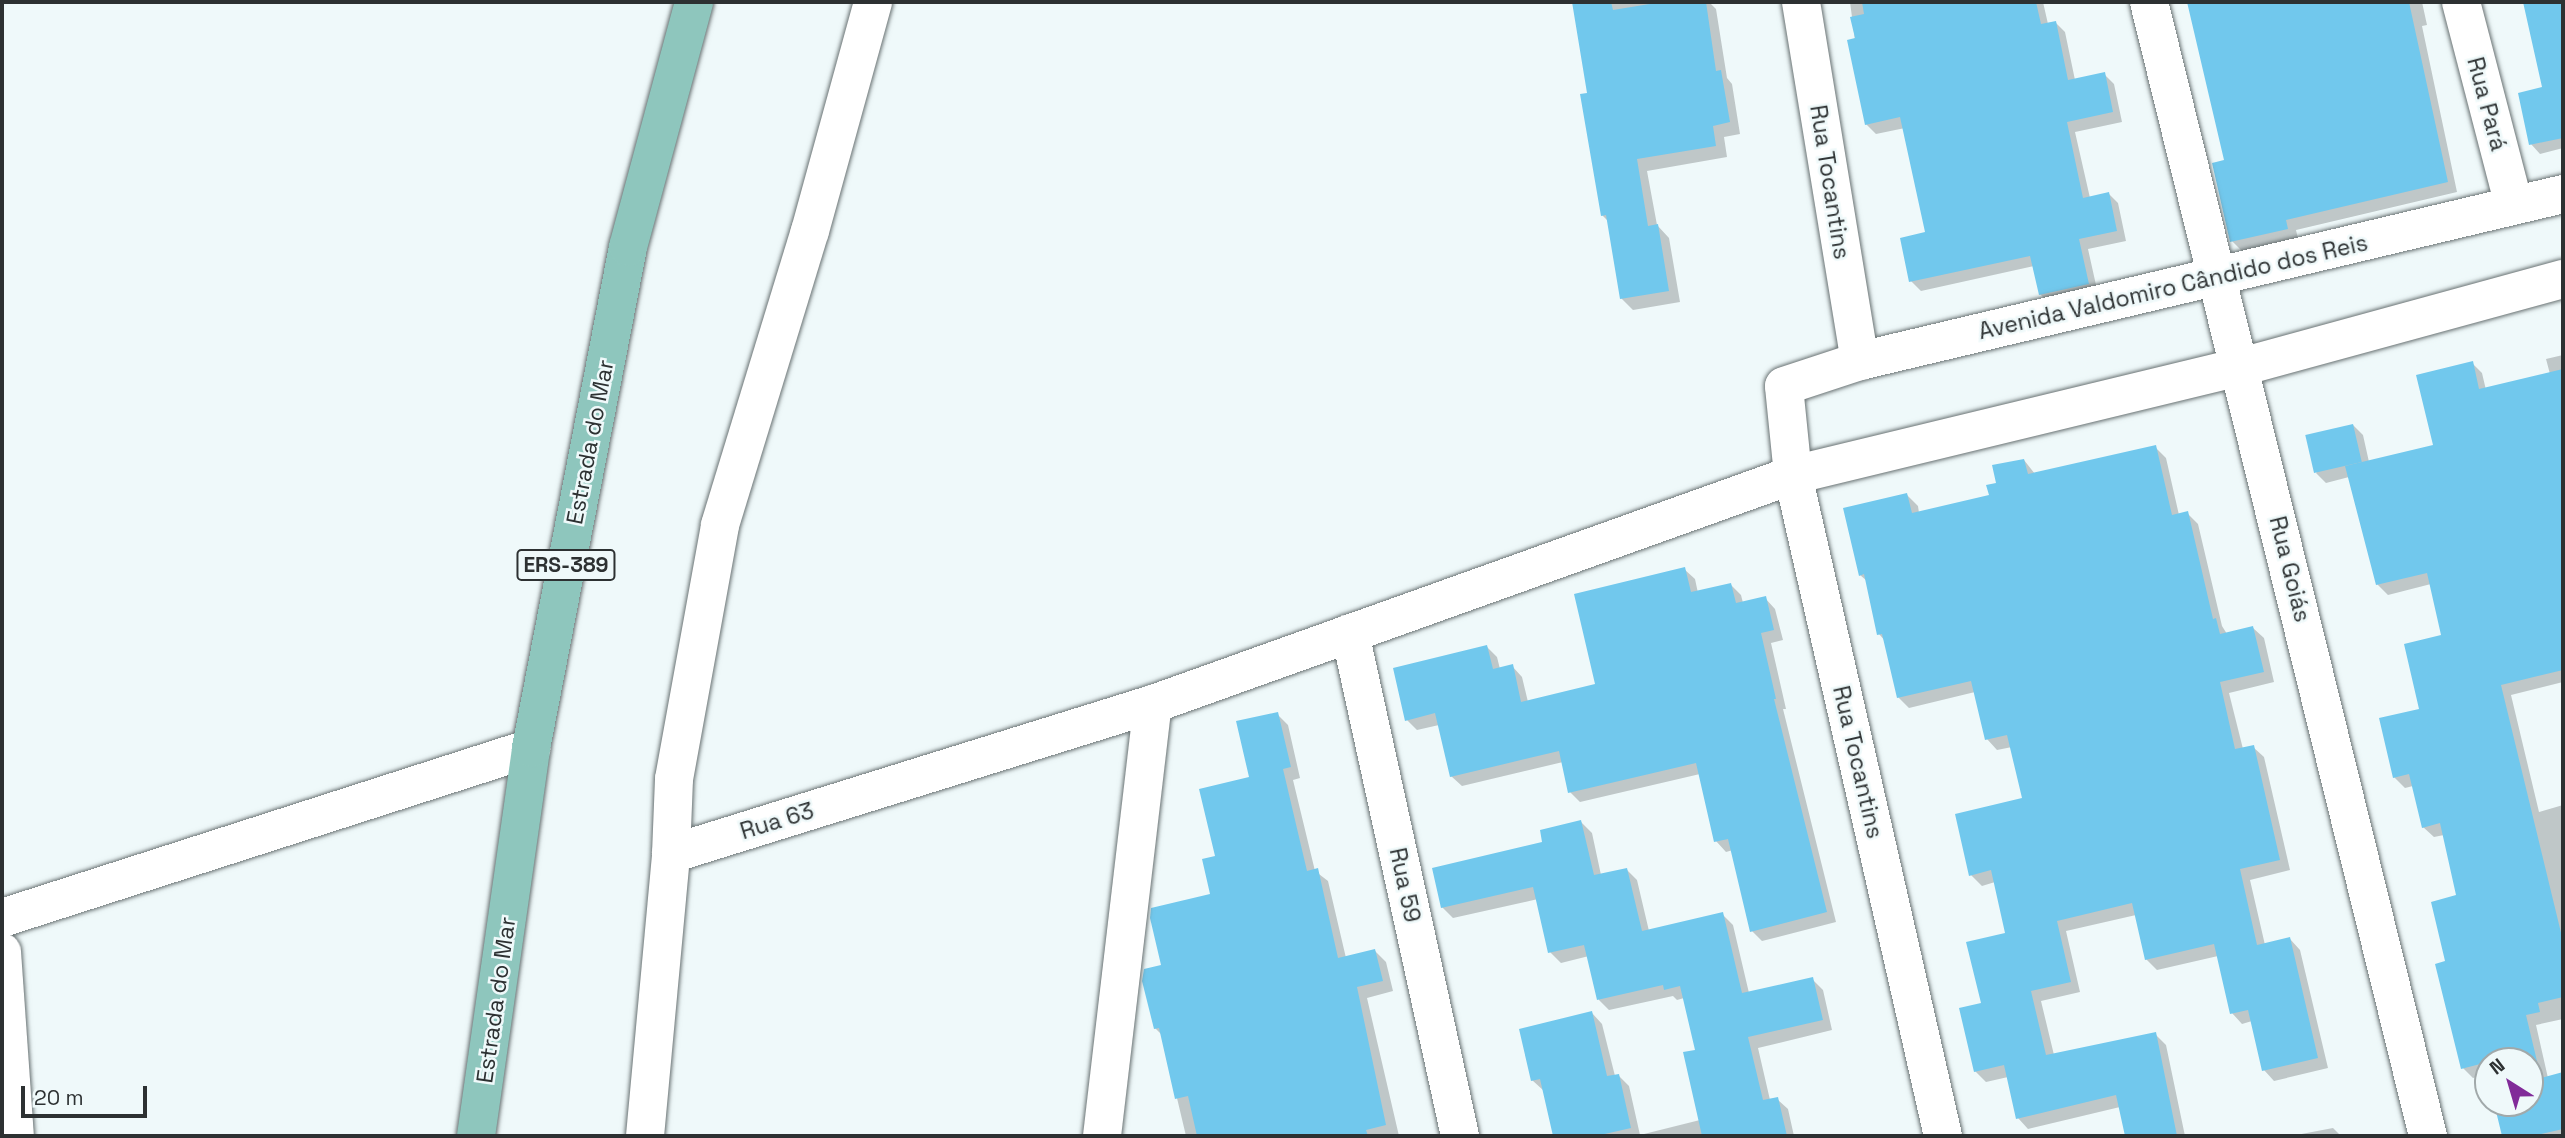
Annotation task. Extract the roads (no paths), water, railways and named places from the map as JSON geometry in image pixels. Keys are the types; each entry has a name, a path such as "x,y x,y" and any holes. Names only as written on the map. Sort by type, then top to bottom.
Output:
{"main road":[{"name":"Estrada do Mar","path":"476,1136 531,748 628,247 694,2"}],"street":[{"path":"645,1136 671,854 674,779 720,525 810,231 873,2"},
{"name":"Rua Tocantins","path":"1801,2 1860,362"},
{"name":"Rua Goiás","path":"2149,2 2241,367 2428,1136"},
{"name":"Rua Pará","path":"2461,2 2514,205"},
{"name":"Avenida Valdomiro Cândido dos Reis","path":"1784,386 1860,362 2219,279 2563,194"},
{"path":"1793,475 2241,367 2563,279"},
{"name":"Rua Tocantins","path":"1784,386 1793,475 1943,1136"},
{"name":"Rua 63","path":"671,854 1153,704 1793,475"},
{"name":"Rua 59","path":"1350,633 1461,1136"},
{"path":"1101,1136 1153,704"},
{"path":"2,918 531,748"},
{"path":"2,952 15,1136"}]}
